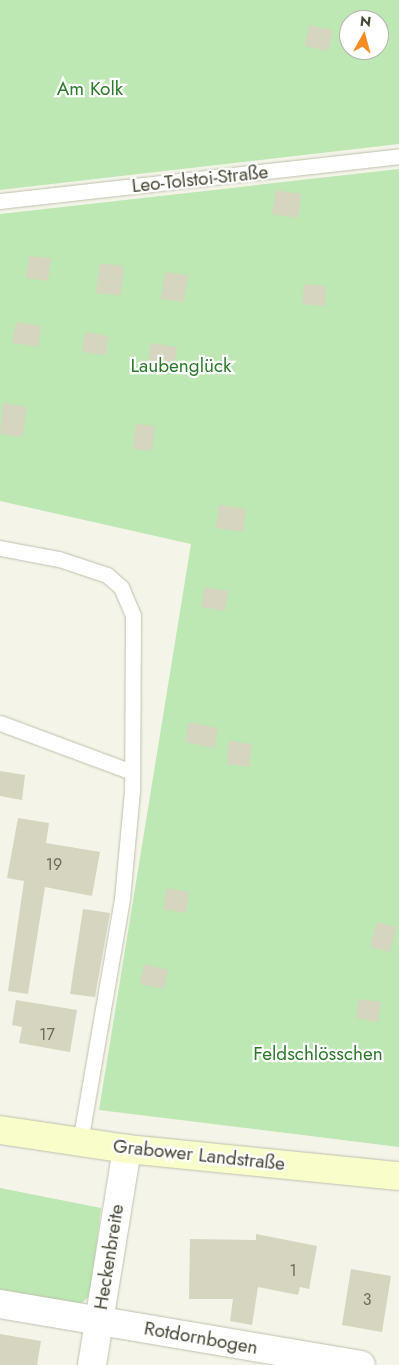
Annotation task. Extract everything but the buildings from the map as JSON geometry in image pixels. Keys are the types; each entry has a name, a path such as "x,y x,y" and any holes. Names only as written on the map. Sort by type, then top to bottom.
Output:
{"main road":[{"name":"Grabower Landstraße","path":"0,1130 127,1149 399,1176"}],"street":[{"name":"Heckenbreite","path":"92,1365 127,1149"},
{"name":"Rotdornbogen","path":"0,1304 361,1365"}],"lane":[{"name":"Leo-Tolstoi-Straße","path":"0,201 399,156"},
{"path":"0,548 59,559 107,575 120,587 132,615 132,772 122,899 80,1142"},
{"path":"0,723 132,772"}],"green space":[{"name":"Am Kolk","path":"0,0 399,0 399,144 0,190"},
{"name":"Laubenglück","path":"399,169 399,1147 99,1110 191,544 0,501 0,214"},
{"path":"0,1188 101,1208 90,1296 78,1306 0,1294"}],"park label":[{"name":"Feldschlösschen","path":"318,1054"}]}
